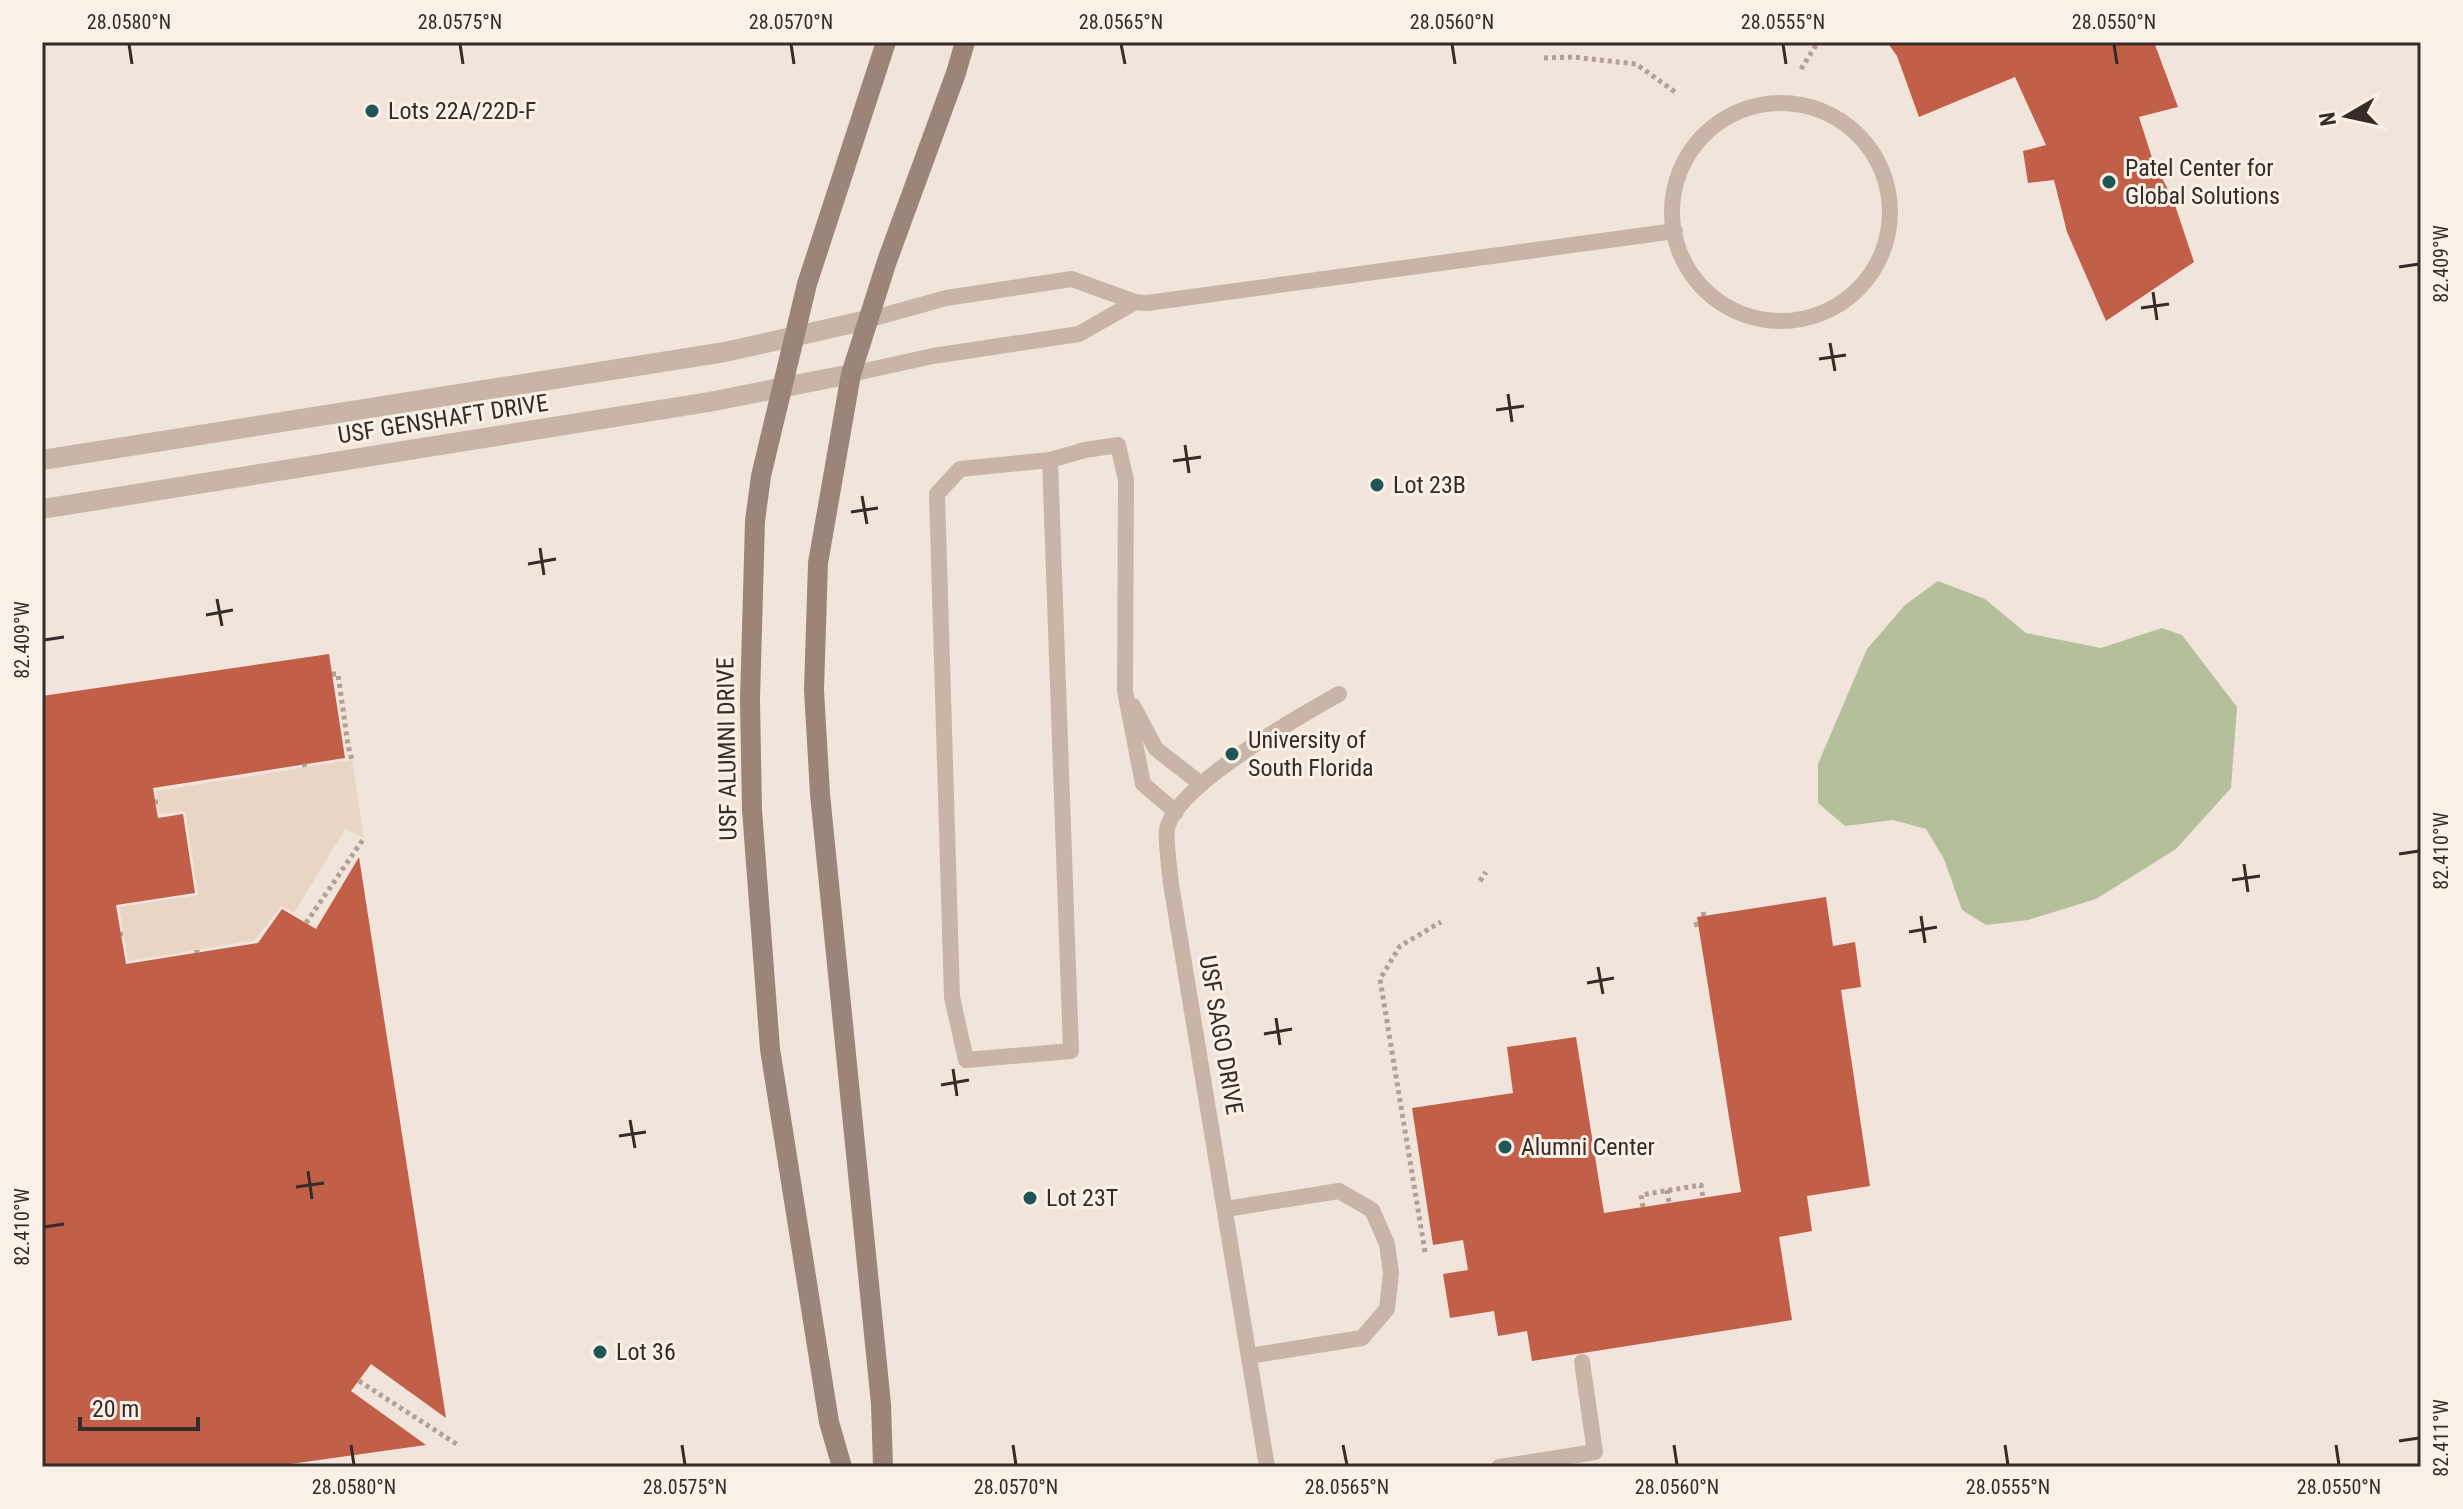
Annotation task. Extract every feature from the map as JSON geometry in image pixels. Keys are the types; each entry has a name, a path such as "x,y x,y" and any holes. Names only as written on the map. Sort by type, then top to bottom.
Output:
{"street":[{"name":"USF ALUMNI DRIVE","path":"842,1467 829,1422 770,1049 752,810 750,700 755,521 761,476 811,271 886,42"},
{"path":"883,1467 881,1404 820,794 814,690 818,563 851,374 867,320 965,42"},
{"name":"USF GENSHAFT DRIVE","path":"42,460 725,352 867,320"},
{"name":"USF GENSHAFT DRIVE","path":"42,509 709,402 851,374"}],"lane":[{"path":"1766,102 1793,103 1830,113 1852,128 1878,160 1891,205 1886,247 1861,289 1831,311 1793,323 1746,317 1704,292 1677,251 1675,231 1671,201 1681,166 1694,144 1737,110 1766,102"},
{"path":"867,320 946,298 1072,279 1135,302 1160,302 1675,231"},
{"path":"851,374 933,356 1079,334 1135,302"},
{"path":"1050,460 1071,1051 966,1060 952,997 937,494 960,469 1050,460 1118,445 1126,480 1125,691 1143,784 1176,812 1201,784 1278,729 1339,694"},
{"path":"1125,691 1156,749 1201,784"},
{"name":"USF SAGO DRIVE","path":"1176,812 1167,829 1171,884 1267,1467"},
{"path":"1226,1209 1339,1191 1372,1210 1387,1244 1391,1273 1387,1309 1362,1338 1249,1356"},
{"path":"1499,1467 1595,1452 1582,1362"}],"path":[{"path":"1801,69 1818,42"},
{"path":"1544,58 1573,57 1636,64 1678,94"},
{"path":"332,674 338,674 345,746 352,760"},
{"path":"306,923 364,838"},
{"path":"1480,881 1486,872"},
{"path":"1425,1252 1380,979 1400,946 1441,922"},
{"path":"1643,1207 1641,1195 1667,1190 1701,1185 1703,1198"},
{"path":"1667,1190 1669,1203"},
{"path":"359,1381 458,1445"}],"green space":[{"path":"1938,581 1985,599 2026,633 2101,648 2162,628 2182,635 2237,707 2231,788 2176,849 2096,899 2028,920 1986,925 1962,910 1944,859 1926,829 1893,820 1845,826 1818,803 1818,764 1867,649 1905,605"}],"shaded area":[{"path":"352,760 364,838 345,829 294,913 281,906 255,940 128,961 119,907 198,895 185,811 159,814 156,791"}],"building":[{"name":"Patel Center for Global Solutions","path":"1887,42 2154,42 2178,107 2139,117 2153,161 2173,199 2194,262 2106,321 2067,232 2054,180 2028,183 2023,151 2046,145 2015,77 1919,117 1897,56"},
{"path":"329,654 345,758 153,788 158,818 183,814 195,893 116,905 126,964 258,943 282,909 316,929 359,857 446,1418 371,1364 351,1391 426,1445 269,1467 42,1467 42,696"},
{"name":"Alumni Center","path":"1826,897 1833,946 1855,942 1861,987 1841,990 1870,1186 1807,1196 1812,1231 1779,1237 1792,1320 1532,1361 1527,1331 1498,1336 1494,1311 1450,1318 1443,1274 1468,1270 1463,1240 1433,1245 1412,1108 1513,1093 1507,1047 1576,1037 1604,1213 1741,1192 1697,917"}],"place":[{"name":"Lots 22A/22D-F","path":"372,111"},
{"name":"Patel Center for Global Solutions","path":"2109,182"},
{"name":"Lot 23B","path":"1377,485"},
{"name":"University of South Florida","path":"1232,754"},
{"name":"Alumni Center","path":"1505,1147"},
{"name":"Lot 23T","path":"1030,1198"},
{"name":"Lot 36","path":"600,1352"}]}
